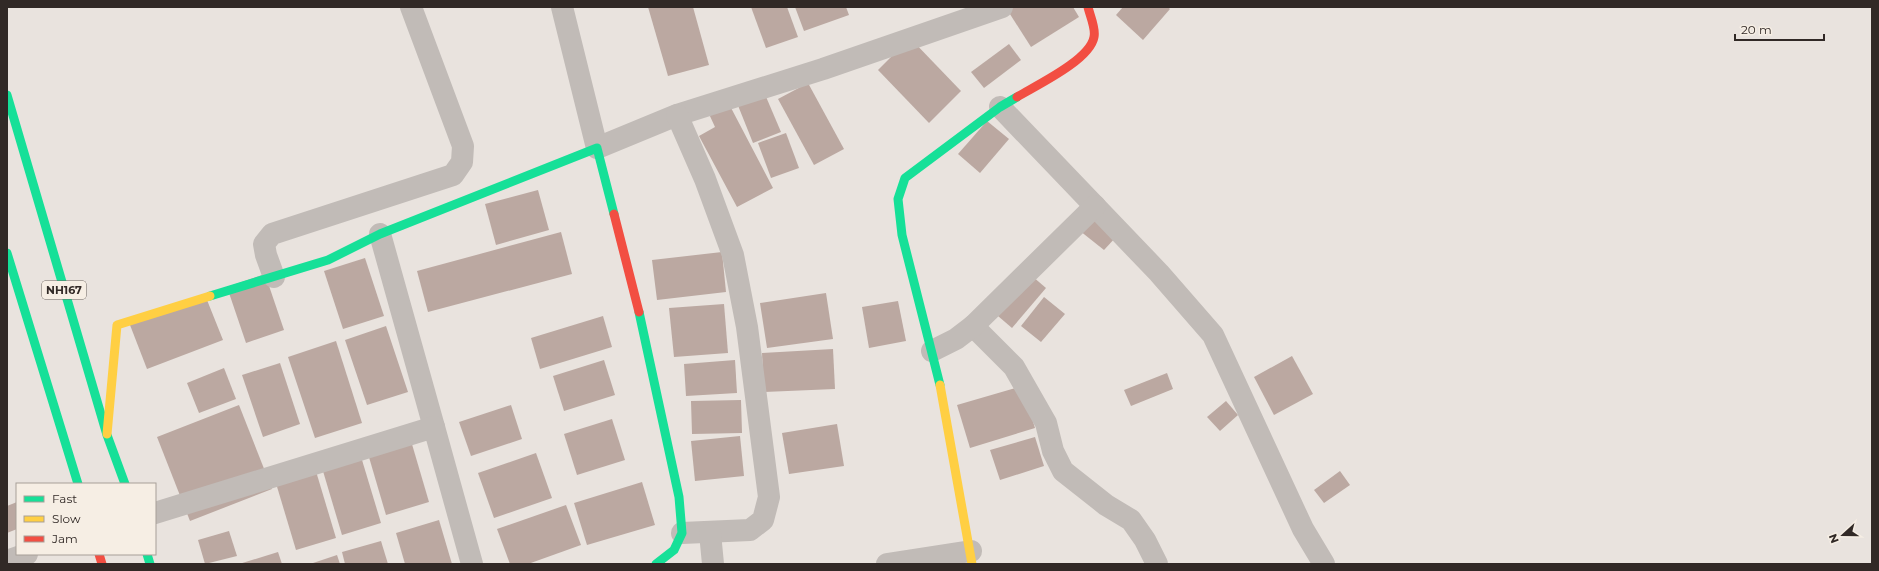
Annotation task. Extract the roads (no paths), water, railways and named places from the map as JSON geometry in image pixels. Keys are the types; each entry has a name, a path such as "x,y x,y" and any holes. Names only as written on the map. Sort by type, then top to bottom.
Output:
{"main road":[{"path":"971,557 944,399 902,235 898,198 905,178 1000,107 1073,63 1088,50 1094,38 1094,31 1088,7"},
{"name":"NH167","path":"7,95 107,435 125,483"},
{"path":"107,435 118,324 328,260 380,234 597,148 642,326 679,497 682,533 674,550 656,564"},
{"path":"7,253 78,483"}],"street":[{"path":"274,276 266,255 264,244 272,234 453,175 462,162 463,146 411,7"},
{"path":"562,7 597,148 677,115 823,69 1002,7"},
{"path":"1000,107 1159,273 1213,335 1303,529 1324,564"},
{"path":"677,115 705,179 733,254 747,327 769,497 763,520 750,530 710,533 682,533"},
{"path":"932,352 956,339 973,326 1095,206"},
{"path":"380,234 472,564"},
{"path":"973,326 1014,367 1046,423 1053,451 1062,471 1106,505 1131,520 1145,540 1158,564"},
{"path":"156,513 434,427"},
{"path":"710,533 713,564"},
{"path":"7,561 24,555"},
{"path":"887,564 971,557"}]}
